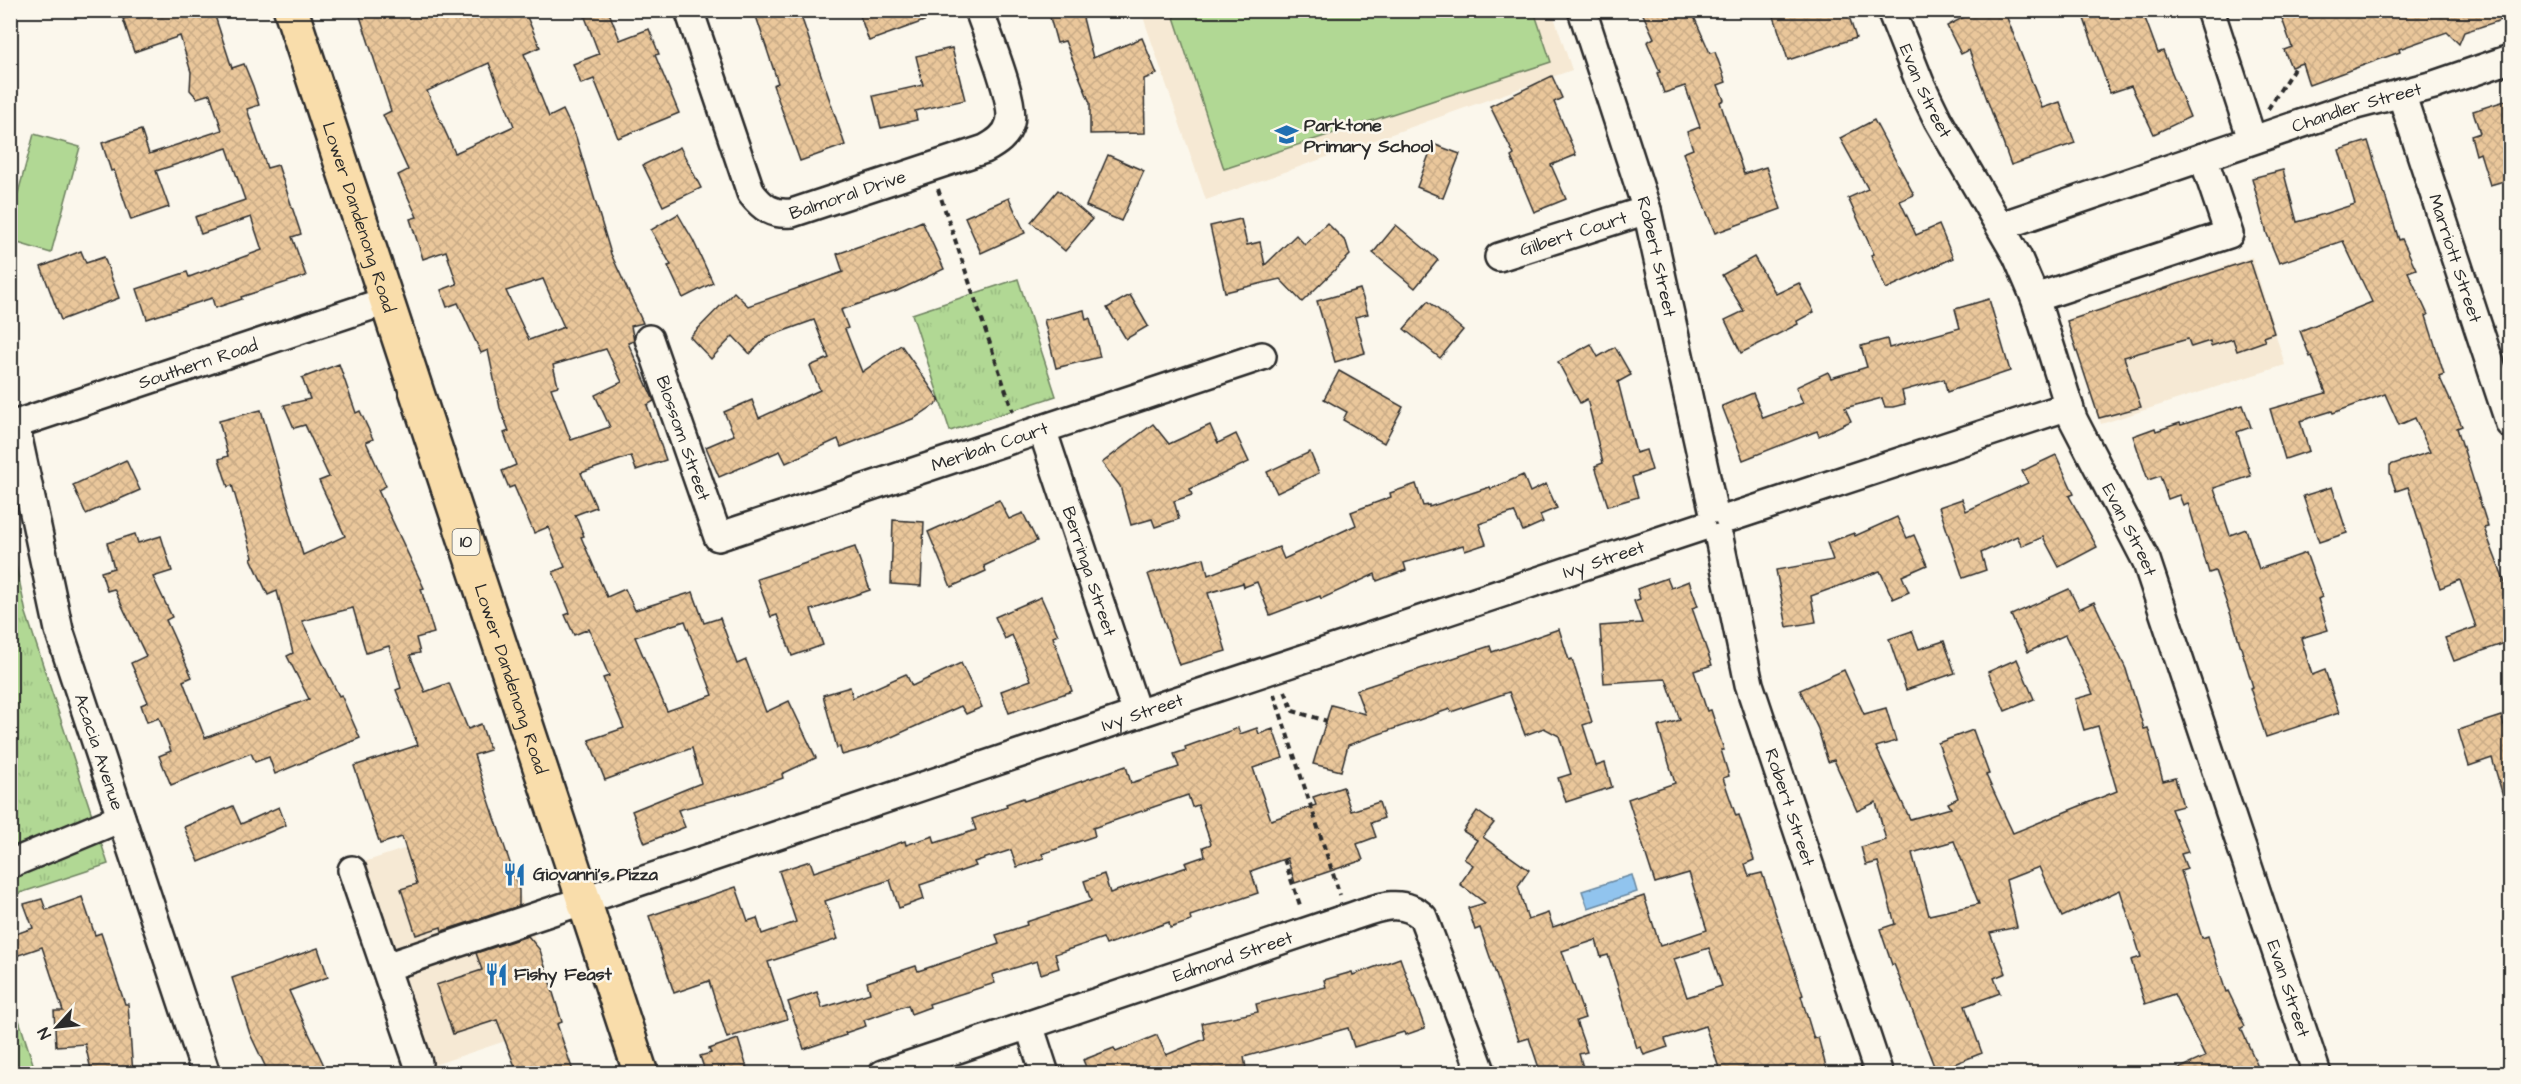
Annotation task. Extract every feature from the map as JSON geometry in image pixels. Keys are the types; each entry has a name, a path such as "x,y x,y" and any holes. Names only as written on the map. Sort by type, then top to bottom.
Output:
{"highway":[{"name":"Lower Dandenong Road","path":"291,10 641,1074"}],"street":[{"name":"Balmoral Drive","path":"689,10 751,193 767,209 781,214 792,213 974,153 997,143 1007,132 1011,122 1011,105 979,10"},
{"name":"Robert Street","path":"1582,10 1647,210 1749,684 1879,1074"},
{"name":"Evan Street","path":"1892,10 1920,83 1938,120 2018,256 2035,298 2069,406 2083,440 2146,560 2317,1074"},
{"path":"2210,10 2253,139"},
{"name":"Chandler Street","path":"2001,226 2372,100 2511,59"},
{"name":"Marriott Street","path":"2401,93 2511,424"},
{"path":"2035,298 2229,234 2203,157"},
{"name":"Gilbert Court","path":"1499,257 1647,210"},
{"name":"Southern Road","path":"13,425 386,301"},
{"name":"Blossom Street","path":"649,339 718,537"},
{"name":"Meribah Court","path":"718,537 1262,356"},
{"name":"Ivy Street","path":"386,968 1137,714 1276,681 1716,523 2069,406"},
{"name":"Acacia Avenue","path":"13,425 59,630 206,1074"},
{"name":"Berringa Street","path":"1032,432 1137,714"},
{"path":"10,864 121,818"},
{"path":"352,870 418,1063"},
{"name":"Edmond Street","path":"883,1074 1348,918 1397,904 1415,910 1423,917 1482,1074"},
{"path":"1029,1025 1045,1074"}],"path":[{"path":"2268,110 2296,65"},
{"path":"938,189 1032,432"},
{"path":"1276,681 1293,711 1327,721"},
{"path":"1276,681 1348,918"},
{"path":"1284,859 1301,909"}],"shaded area":[{"name":"Parktone Primary School","path":"1141,11 1552,11 1572,70 1206,200"},
{"path":"2252,257 2285,365 2101,424 2069,319"},
{"path":"495,819 562,1022 431,1066 361,863"}],"green space":[{"name":"Parktone Primary School","path":"1172,11 1534,11 1551,62 1224,169"},
{"path":"34,134 80,147 51,253 11,241 11,219"},
{"path":"1018,279 1056,396 950,431 912,314"},
{"path":"10,536 26,613 108,864 11,896"},
{"path":"11,995 36,1073 11,1073"}],"water":[{"path":"1632,875 1637,892 1588,908 1582,891"}],"building":[{"path":"147,10 213,10 232,68 244,64 253,86 259,105 247,109 267,168 278,165 301,234 292,237 306,276 215,308 212,298 147,319 137,289 187,272 189,277 262,250 251,217 201,234 195,217 245,200 227,148 156,171 169,207 131,220 102,143 141,130 149,154 222,130 210,94 197,98 190,90 191,72 180,36 134,52 123,19"},
{"path":"358,10 524,10 540,47 524,54 549,117 563,110 576,137 611,254 643,323 631,326 634,341 628,343 654,401 647,405 666,460 636,470 631,456 581,473 596,507 575,515 584,536 581,537 607,597 625,589 635,610 693,592 704,623 720,618 737,664 746,660 766,712 789,701 816,758 782,774 783,778 745,792 678,810 685,827 645,843 632,811 701,783 692,748 605,780 589,740 624,728 603,678 609,676 589,629 574,635 565,615 570,613 553,572 565,567 548,527 534,533 514,486 509,488 502,471 516,465 504,433 509,431 500,408 488,350 481,353 458,303 447,307 441,290 457,284 446,251 423,259 410,219 417,217 398,175 408,170 383,115 391,111","holes":["489,63 514,126 455,153 427,91","543,279 564,327 529,340 506,291","606,349 622,382 595,395 610,427 571,440 551,388 558,386 553,365","685,621 713,695 667,711 635,637"]},
{"path":"608,10 620,40 649,29 659,54 655,55 679,113 618,138 594,79 581,84 573,64 599,54 585,17"},
{"path":"754,10 799,10 845,145 800,161 773,85 778,83"},
{"path":"858,10 945,10 946,13 869,41"},
{"path":"1048,10 1081,10 1093,58 1142,38 1157,74 1144,79 1145,133 1090,134 1090,103 1065,41 1057,43"},
{"path":"1641,10 1691,10 1710,53 1715,52 1726,82 1718,85 1724,100 1720,102 1744,174 1766,167 1781,209 1715,233 1683,153 1693,149 1687,132 1700,127 1685,86 1664,93 1657,73 1660,72 1647,42 1654,38"},
{"path":"1772,10 1847,10 1856,38 1788,60"},
{"path":"1977,10 2004,10 2042,108 2060,102 2075,143 2011,165 1969,50 1961,54 1947,26"},
{"path":"2081,10 2142,10 2158,53 2163,51 2190,117 2154,134 2131,86 2110,93"},
{"path":"2279,10 2511,10 2511,17 2464,32 2459,44 2447,32 2399,49 2400,52 2309,85 2302,63 2291,67 2284,50 2292,47"},
{"path":"952,48 965,100 915,111 917,120 881,128 873,96 923,85 916,56"},
{"path":"1552,76 1562,98 1554,102 1576,155 1551,165 1566,199 1534,212 1511,157 1514,155 1490,106"},
{"path":"2511,99 2511,179 2490,185 2480,153 2476,155 2471,136 2480,133 2473,111"},
{"path":"1874,120 1914,195 1900,201 1916,235 1939,225 1953,258 1886,289 1871,255 1874,254 1848,198 1868,189 1840,138"},
{"path":"2368,141 2399,240 2402,239 2416,269 2408,272 2428,315 2426,316 2444,374 2439,376 2462,426 2457,428 2488,527 2484,528 2511,599 2511,641 2454,661 2445,638 2476,627 2460,580 2440,588 2408,487 2396,491 2390,473 2390,465 2430,452 2415,418 2399,425 2385,394 2333,413 2332,411 2300,421 2309,451 2285,459 2270,409 2326,393 2300,331 2372,302 2343,241 2279,263 2267,234 2252,178 2283,170 2297,222 2305,220 2355,204 2339,150"},
{"path":"1433,144 1460,154 1443,198 1417,187"},
{"path":"680,147 701,188 663,206 643,165"},
{"path":"1108,155 1144,171 1121,221 1086,206"},
{"path":"1058,190 1092,219 1065,251 1031,222"},
{"path":"1009,198 1025,233 981,253 965,217"},
{"path":"678,214 713,283 683,298 668,266 671,265 651,230"},
{"path":"1241,219 1247,245 1260,242 1265,265 1296,235 1305,245 1327,223 1346,242 1350,255 1302,302 1280,279 1225,292 1210,226"},
{"path":"922,221 944,269 897,291 841,310 848,328 845,329 862,372 901,345 940,401 915,418 841,447 838,439 786,463 780,451 719,477 706,447 734,435 724,412 752,400 759,418 820,390 810,366 829,358 814,320 767,337 750,354 733,336 711,359 690,337 734,292 748,306 843,272 837,254"},
{"path":"1396,225 1438,260 1415,288 1373,253"},
{"path":"81,251 86,263 104,257 119,298 61,320 41,267"},
{"path":"1754,257 1776,294 1799,283 1814,312 1797,321 1798,324 1741,353 1725,320 1744,311 1722,275"},
{"path":"2250,260 2274,333 2263,337 2265,341 2237,351 2233,339 2211,346 2210,341 2191,347 2188,339 2124,357 2141,407 2099,418 2067,321"},
{"path":"1360,289 1368,314 1355,317 1365,353 1335,362 1317,301"},
{"path":"1130,295 1148,326 1126,339 1107,308"},
{"path":"1989,299 2010,371 1947,392 1944,379 1902,391 1905,404 1893,407 1885,407 1882,398 1845,408 1851,421 1819,436 1817,431 1743,460 1722,406 1753,393 1763,418 1803,403 1796,387 1828,372 1831,378 1867,367 1861,346 1887,339 1889,348 1960,328 1955,309"},
{"path":"1428,301 1463,330 1440,358 1404,329"},
{"path":"1084,310 1086,320 1090,318 1100,357 1056,368 1044,320"},
{"path":"1591,344 1598,357 1615,347 1631,375 1618,382 1636,453 1646,450 1652,470 1632,477 1638,497 1608,506 1595,466 1603,463 1587,399 1580,403 1558,362"},
{"path":"339,364 356,413 360,411 373,439 366,442 386,486 378,490 424,588 421,589 434,633 416,638 420,653 410,655 425,692 449,683 468,729 481,724 490,750 474,755 519,890 519,906 442,931 441,927 416,935 401,889 417,884 402,837 380,844 354,766 418,745 396,690 401,688 389,646 366,653 353,608 302,621 339,696 341,695 360,738 275,774 269,757 255,762 251,753 171,785 159,756 171,751 159,718 147,722 141,705 148,702 131,663 146,656 114,589 107,591 101,572 114,568 107,543 135,534 138,543 161,536 172,571 153,577 172,617 166,620 192,677 183,681 205,738 309,699 287,656 293,653 277,591 268,595 251,558 253,557 232,485 228,487 219,459 228,456 219,421 261,410 303,555 345,536 319,481 329,477 305,425 294,428 284,405 310,399 302,378"},
{"path":"1339,371 1403,407 1384,443 1343,420 1347,412 1324,399"},
{"path":"2243,405 2251,427 2237,432 2251,476 2214,488 2230,535 2246,529 2259,569 2306,553 2322,597 2318,599 2328,630 2301,638 2312,675 2325,670 2339,713 2266,737 2250,688 2253,687 2233,621 2215,571 2209,573 2188,503 2183,505 2179,495 2168,499 2160,476 2148,480 2133,436 2155,428 2156,431 2180,423 2181,425"},
{"path":"1153,424 1169,444 1210,425 1218,443 1236,434 1249,462 1190,489 1192,495 1174,501 1179,519 1155,527 1152,519 1131,525 1120,486 1102,463"},
{"path":"1310,452 1319,473 1277,493 1267,472"},
{"path":"2056,455 2074,494 2069,496 2097,547 2059,567 2043,537 2022,546 2017,536 1981,553 1986,570 1963,578 1939,507 1962,499 1966,511 2028,483 2022,471"},
{"path":"126,460 140,490 86,514 73,485"},
{"path":"1523,475 1530,492 1546,484 1557,508 1540,515 1543,522 1523,531 1514,512 1479,524 1486,544 1465,551 1463,545 1404,563 1406,570 1377,581 1375,574 1321,599 1320,596 1270,615 1257,582 1244,587 1243,583 1208,593 1226,651 1179,665 1148,574 1204,558 1208,575 1279,547 1284,559 1356,525 1351,512 1391,497 1390,493 1416,484 1423,506 1429,505 1429,507 1490,487 1491,489"},
{"path":"2332,487 2347,533 2319,542 2303,496"},
{"path":"999,500 1009,519 1023,513 1037,541 984,566 986,571 951,587 928,532"},
{"path":"1897,517 1907,538 1914,535 1927,565 1902,576 1909,592 1893,599 1880,571 1811,596 1816,622 1787,627 1776,570 1833,560 1827,543 1854,533 1855,536"},
{"path":"893,520 924,522 921,586 891,584"},
{"path":"855,547 870,590 811,610 823,645 792,656 777,615 771,617 757,579"},
{"path":"1667,578 1671,588 1689,581 1698,606 1692,608 1712,665 1694,671 1707,711 1711,710 1724,750 1721,750 1729,776 1723,778 1736,816 1739,815 1754,860 1745,864 1749,876 1762,873 1803,995 1801,996 1814,1039 1818,1037 1828,1074 1721,1074 1705,1026 1665,1039 1668,1047 1644,1055 1641,1047 1637,1048 1608,955 1601,957 1596,940 1562,951 1585,1018 1576,1021 1587,1052 1579,1054 1585,1074 1541,1074 1529,1038 1519,1041 1480,928 1475,930 1468,908 1485,903 1460,884 1473,865 1464,859 1477,840 1463,831 1477,811 1494,823 1483,837 1529,870 1518,886 1528,920 1548,913 1553,927 1644,896 1660,946 1707,930 1689,873 1655,883 1628,799 1675,783 1658,727 1680,720 1666,679 1604,683 1600,626 1642,623 1634,601 1640,599 1637,589","holes":["1709,948 1722,986 1687,997 1674,959"]},
{"path":"2069,589 2079,609 2094,602 2126,669 2144,729 2148,728 2163,781 2175,778 2183,806 2171,809 2188,852 2181,854 2187,869 2181,871 2202,938 2208,936 2226,992 2228,991 2245,1026 2241,1028 2261,1074 2167,1074 2205,1057 2174,994 2145,1004 2131,960 2141,957 2120,890 2062,917 2039,867 2006,880 2017,927 1990,933 2006,973 1994,978 2000,993 1965,1006 1982,1053 1936,1071 1894,964 1892,965 1880,929 1895,924 1878,862 1866,865 1861,847 1886,840 1876,802 1857,811 1834,760 1828,762 1818,729 1800,690 1844,670 1864,714 1886,708 1896,741 1876,747 1910,819 1951,808 1948,803 1958,798 1938,743 1973,730 1989,774 1986,775 2013,833 2117,791 2098,726 2084,730 2075,699 2093,694 2065,635 2028,652 2011,615","holes":["1954,841 1979,904 1929,915 1912,853"]},
{"path":"1041,597 1058,635 1053,637 1072,691 1009,713 1001,691 1031,680 1012,635 1005,639 995,617"},
{"path":"1559,629 1569,660 1572,659 1592,722 1583,725 1596,766 1605,763 1612,787 1566,802 1558,778 1571,774 1559,736 1544,728 1525,735 1509,692 1451,712 1450,709 1348,745 1341,771 1313,764 1331,705 1365,714 1356,690 1490,646 1492,652"},
{"path":"1912,631 1919,649 1944,641 1955,673 1906,690 1889,639"},
{"path":"2017,659 2034,699 2005,711 1988,672"},
{"path":"961,663 982,707 966,714 961,706 867,748 842,755 840,747 837,748 823,695 850,687 853,698 906,674 912,686"},
{"path":"2501,716 2504,725 2511,723 2511,802 2505,803 2492,758 2469,766 2458,730"},
{"path":"1238,728 1240,734 1257,728 1259,734 1273,729 1283,758 1253,768 1271,820 1316,805 1313,797 1343,787 1351,811 1379,802 1384,818 1371,823 1376,837 1357,844 1363,860 1295,883 1287,858 1251,871 1258,893 1190,916 1191,921 1170,928 1169,922 1106,945 1103,938 1055,954 1059,968 1041,974 1037,961 992,975 995,983 929,1004 930,1007 911,1014 908,1005 864,1020 866,1026 804,1049 788,1002 817,992 822,1008 870,993 867,982 916,966 918,971 999,944 996,935 1027,925 1026,922 1091,901 1084,881 1104,874 1110,893 1187,867 1185,863 1205,856 1203,847 1211,844 1198,805 1192,807 1188,795 1093,828 1095,836 1042,854 1044,858 1017,867 1011,850 974,862 976,866 920,885 924,899 899,908 890,880 825,901 838,939 768,962 787,1019 727,1038 709,981 674,993 649,916 736,887 748,921 757,918 762,934 796,922 779,871 810,861 814,872 905,841 906,845 933,836 935,843 976,830 972,819 1007,807 1006,804 1023,798 1024,801 1126,766 1131,783 1179,767 1174,754 1186,750 1185,747"},
{"path":"233,806 241,824 279,807 286,825 199,862 184,827"},
{"path":"82,897 95,935 101,933 125,1004 128,1004 133,1074 92,1074 85,1044 56,1046 54,1011 63,1011 42,947 10,958 10,936 33,928 24,904 42,899 46,910"},
{"path":"528,936 540,950 562,1022 557,1024 574,1074 518,1074 497,1020 453,1034 436,985 482,970 476,953"},
{"path":"318,948 328,977 289,991 328,1074 269,1074 250,1034 232,978"},
{"path":"1400,958 1425,1028 1405,1035 1404,1032 1354,1047 1348,1028 1244,1057 1247,1074 1089,1074 1083,1060 1114,1048 1116,1052 1157,1035 1166,1055 1205,1039 1202,1023 1258,1012 1256,1004 1326,987 1324,980 1352,972 1353,975"},
{"path":"738,1039 749,1074 706,1074 700,1056 711,1053 709,1049"}],"place":[{"name":"Parktone Primary School","path":"1286,135"},
{"name":"Giovanni's Pizza","path":"515,874"},
{"name":"Fishy Feast","path":"496,974"}]}
